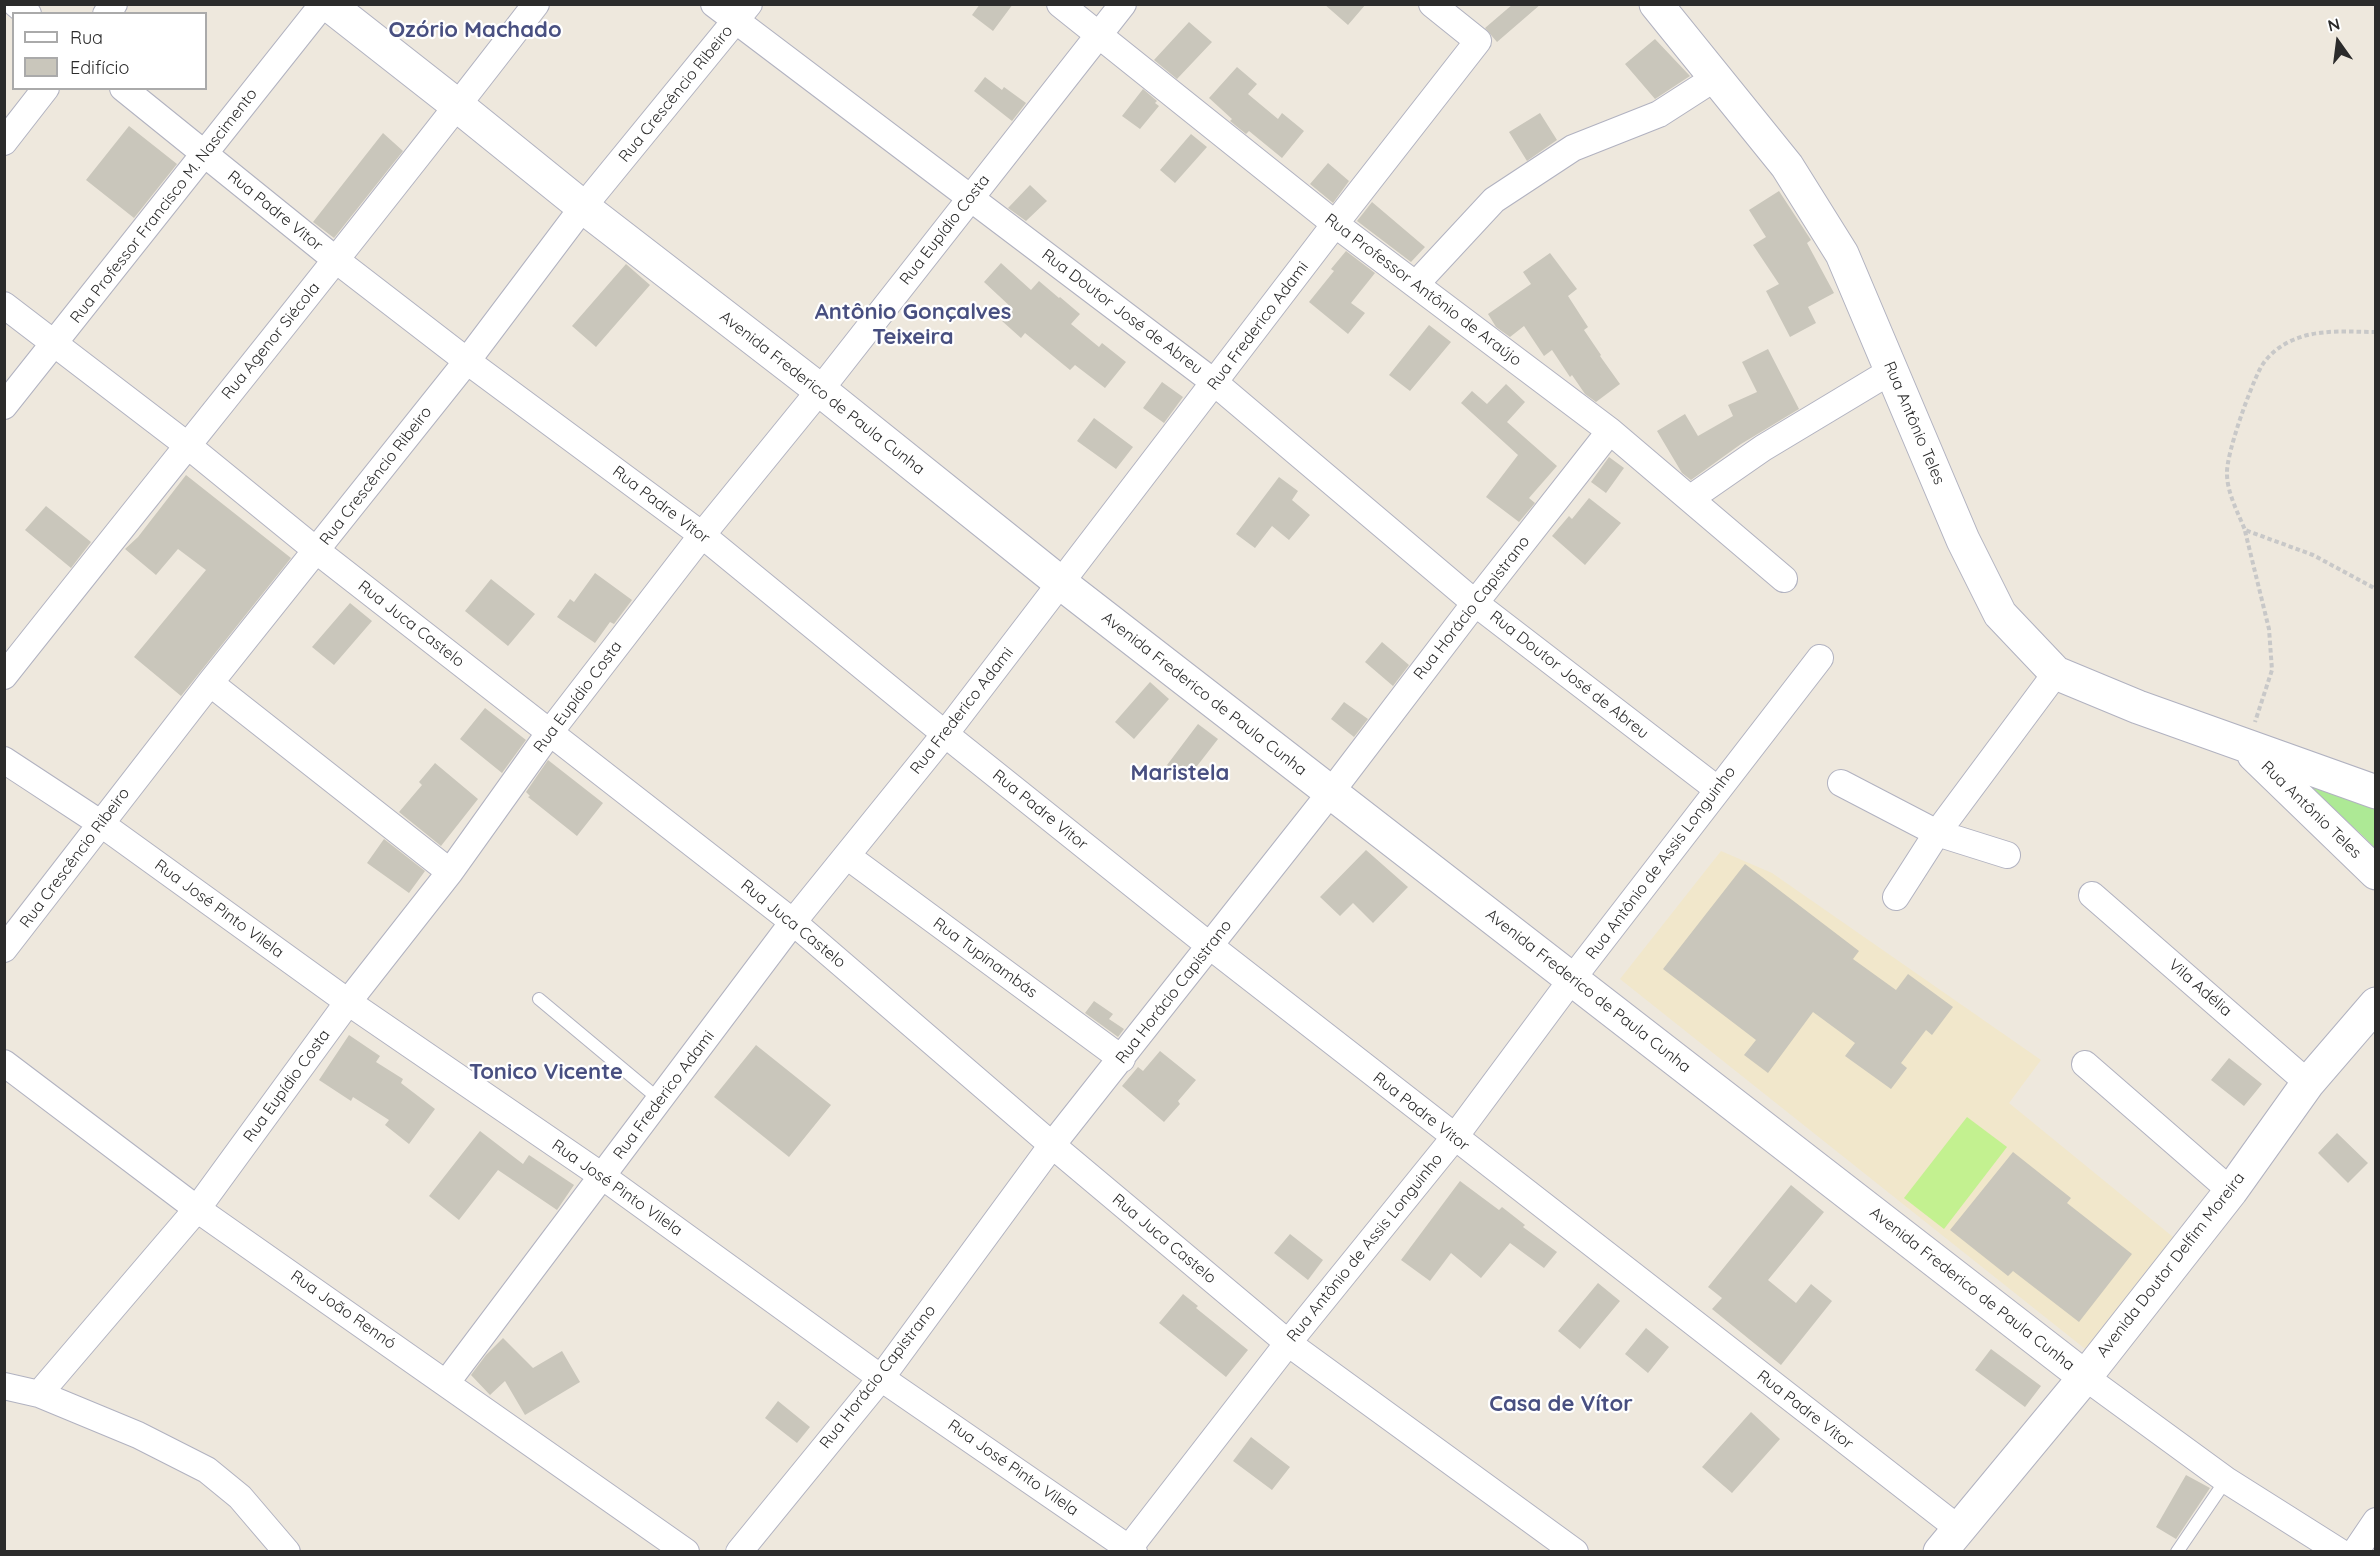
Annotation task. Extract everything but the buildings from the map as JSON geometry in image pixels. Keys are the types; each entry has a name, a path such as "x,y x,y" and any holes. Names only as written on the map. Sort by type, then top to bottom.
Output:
{"main road":[{"name":"Avenida Frederico de Paula Cunha","path":"328,4 582,207 820,390 1062,584 2085,1377"},
{"name":"Rua Antônio Teles","path":"1656,4 1786,166 1842,254 1963,540 2000,614 2056,673 2138,707 2376,792"},
{"name":"Rua Antônio Teles","path":"2246,747 2376,873"},
{"name":"Avenida Doutor Delfim Moreira","path":"1950,1540 2085,1377 2231,1191 2308,1083 2376,1004"}],"street":[{"name":"Rua Professor Francisco M. Nascimento","path":"4,406 55,345 323,4"},
{"name":"Rua Agenor Siécola","path":"4,676 458,106 536,4"},
{"name":"Rua Doutor José de Abreu","path":"714,4 742,13 970,197 1215,383 1475,603 1717,789"},
{"name":"Rua Professor Antônio de Araújo","path":"1060,4 1335,224 1610,431 1784,579"},
{"name":"Rua Eupídio Costa","path":"39,1394 197,1209 348,1002 450,872 550,732 702,535 820,390 1124,4"},
{"name":"Rua Frederico Adami","path":"447,1382 793,922 945,734 1062,584 1335,224 1478,41 1432,4"},
{"name":"Rua Crescêncio Ribeiro","path":"4,950 100,823 466,361 582,207 742,13"},
{"path":"1416,284 1494,200 1573,148 1659,114 1714,78"},
{"path":"4,142 44,90"},
{"name":"Rua Padre Vitor","path":"125,90 336,260 466,361 702,535 945,734 1454,1138 1950,1540"},
{"name":"Rua Juca Castelo","path":"4,305 187,445 317,551 793,922 1052,1145 1288,1343 1575,1551"},
{"path":"1691,498 1763,448 1891,371"},
{"name":"Rua Horácio Capistrano","path":"739,1551 881,1378 1052,1145 1331,792 1610,431"},
{"name":"Rua Antônio de Assis Longuinho","path":"1130,1550 1288,1343 1454,1138 1572,979 1820,657"},
{"path":"1896,897 1937,833 2056,673"},
{"path":"210,683 450,872"},
{"name":"Rua José Pinto Vilela","path":"4,760 100,823 348,1002 602,1176 881,1378 1130,1550"},
{"path":"1841,783 1937,833 2007,855"},
{"name":"Rua Tupinambás","path":"847,856 1122,1059"},
{"name":"Vila Adélia","path":"2092,895 2308,1083"},
{"name":"Rua João Rennó","path":"4,1063 197,1209 686,1551"},
{"path":"2085,1064 2231,1191"},
{"path":"2085,1377 2226,1480 2340,1551"},
{"path":"4,1386 39,1394 138,1435 207,1470 240,1497 287,1551"},
{"path":"2355,1551 2376,1521"}],"lane":[{"path":"539,999 660,1100"},
{"path":"2177,1551 2226,1480"}],"path":[{"path":"2246,747 2272,670 2269,629 2245,530 2235,506 2227,475 2230,450 2260,368 2274,350 2298,338 2327,332 2376,332"},
{"path":"2245,530 2313,555 2376,589"}],"shaded area":[{"path":"1721,851 1772,873 2041,1060 2009,1103 2178,1241 2089,1352 1620,979"}],"green space":[{"path":"2294,771 2375,806 2375,848 2364,837"},
{"path":"1967,1117 2007,1147 1944,1229 1904,1198"}],"district":[{"name":"Ozório Machado","path":"475,30"},
{"name":"Antônio Gonçalves Teixeira","path":"913,324"},
{"name":"Maristela","path":"1180,773"},
{"name":"Tonico Vicente","path":"546,1072"},
{"name":"Casa de Vítor","path":"1561,1404"}]}
